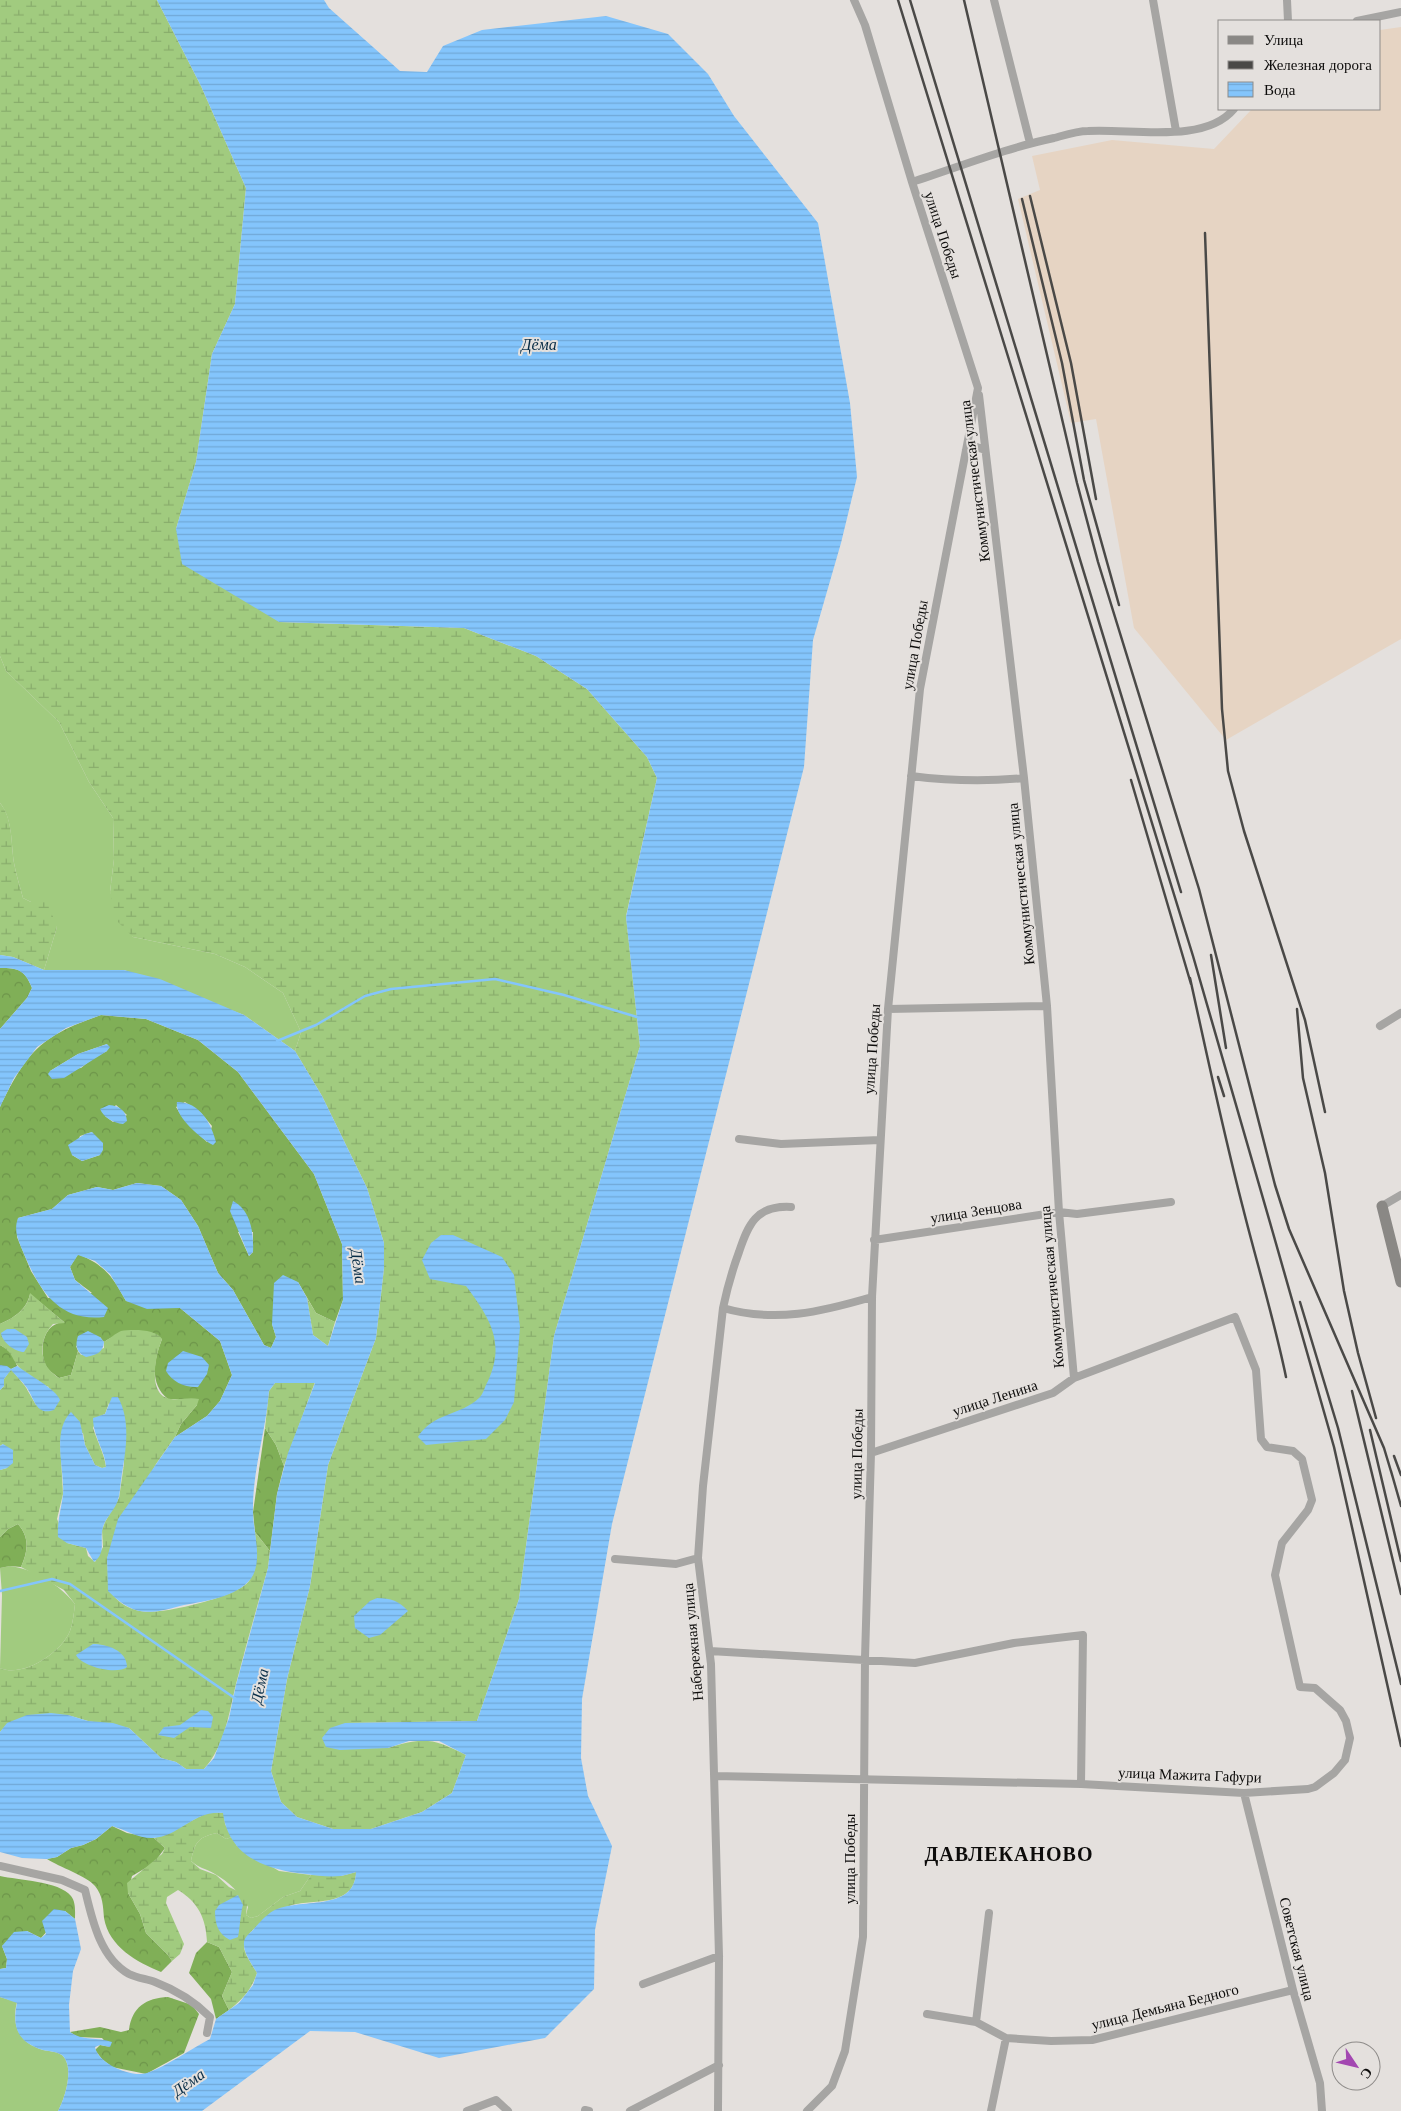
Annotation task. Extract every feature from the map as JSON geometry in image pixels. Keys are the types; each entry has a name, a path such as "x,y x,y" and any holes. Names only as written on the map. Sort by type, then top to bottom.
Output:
{"street":[{"name":"улица Победы","path":"807,2111 832,2086 845,2051 863,1936 865,1658 871,1453 872,1297 888,1009 920,689 978,388 912,182 865,25 854,0"},
{"path":"994,0 1030,143"},
{"path":"1154,0 1176,131"},
{"path":"1287,0 1288,20"},
{"path":"1362,20 1401,12"},
{"path":"912,182 1030,143 1087,131 1176,131 1206,127 1229,115 1233,110"},
{"name":"Коммунистическая улица","path":"978,388 1024,778 1047,1006 1059,1212 1074,1378"},
{"path":"966,450 974,446 985,450"},
{"path":"912,776 950,781 988,782 1024,778"},
{"path":"888,1009 1047,1006"},
{"path":"1380,1026 1401,1013"},
{"path":"739,1139 780,1144 880,1140"},
{"path":"1401,1195 1382,1206 1401,1282"},
{"name":"улица Зенцова","path":"874,1240 1059,1212 1077,1214 1171,1202"},
{"name":"Набережная улица","path":"718,2111 719,1956 710,1651 698,1558 702,1486 723,1308 729,1280 746,1230 760,1213 791,1208"},
{"path":"723,1308 748,1315 776,1316 825,1310 872,1297"},
{"name":"улица Ленина","path":"871,1453 1053,1393 1074,1378 1236,1316"},
{"name":"улица Мажита Гафури","path":"714,1776 864,1781 1081,1784 1244,1793 1315,1787 1334,1773 1345,1760 1350,1738 1346,1721 1340,1710 1315,1688 1300,1687 1275,1575 1282,1543 1308,1510 1312,1500 1302,1459 1293,1451 1267,1447 1261,1439 1256,1370 1236,1316"},
{"path":"615,1559 676,1564 698,1558"},
{"path":"710,1651 915,1662 1014,1643 1083,1635 1081,1784"},
{"name":"Советская улица","path":"1244,1793 1293,1990 1320,2083 1322,2111"},
{"path":"0,1866 62,1880 85,1890 102,1946 129,1974 157,1983 194,2001 210,2017 207,2033"},
{"path":"976,2022 989,1913"},
{"path":"643,1984 719,1956"},
{"name":"улица Демьяна Бедного","path":"927,2014 976,2022 991,2032 1006,2038 1051,2041 1092,2040 1293,1990"},
{"path":"991,2111 1006,2038"},
{"path":"630,2111 719,2065"},
{"path":"467,2111 496,2100 508,2111"}],"shaded area":[{"path":"1401,27 1401,639 1226,740 1134,628 1096,419 1071,423 1018,199 1040,190 1032,156 1112,140 1214,149 1251,110 1381,110 1381,30"}],"green space":[{"path":"0,0 157,0 201,86 246,188 235,304 212,354 196,462 176,529 279,622 464,628 536,656 587,689 647,757 657,778 626,916 640,1046 554,1336 519,1599 477,1721 345,1723 388,1748 411,1742 428,1741 445,1745 466,1755 452,1793 422,1812 371,1829 333,1829 297,1817 281,1802 271,1771 287,1679 310,1586 328,1465 376,1338 384,1268 384,1243 367,1188 322,1096 295,1051 301,1032 283,993 245,967 215,954 133,937 115,919 110,892 114,859 113,818 89,782 59,722 6,671 0,656"},
{"path":"0,656 6,671 59,722 89,782 113,818 114,859 110,892 133,937 215,954 245,967 283,993 301,1032 295,1051 244,1015 124,970 44,970 57,927 31,902 23,898 14,863 11,832 7,816 0,803"},
{"path":"0,803 7,816 11,831 14,863 23,898 31,902 47,901 57,927 44,970 13,957 0,955"},
{"path":"0,968 20,971 27,977 32,988 27,998 0,1029"},
{"path":"101,1015 146,1019 198,1040 238,1072 314,1174 342,1244 343,1300 335,1322 316,1313 298,1282 272,1324 276,1337 271,1348 264,1345 233,1290 218,1273 198,1226 181,1200 161,1186 137,1183 113,1190 97,1187 68,1195 52,1209 18,1218 17,1237 31,1271 48,1298 92,1293 75,1280 70,1267 78,1254 88,1258 102,1268 117,1285 126,1301 180,1308 220,1341 232,1375 220,1401 207,1416 175,1437 181,1424 197,1405 179,1399 168,1399 158,1386 155,1363 162,1339 127,1332 104,1342 100,1337 76,1346 78,1351 71,1375 59,1378 46,1368 43,1346 44,1339 51,1328 64,1322 30,1294 23,1309 0,1324 0,1107 28,1058 50,1038","holes":["107,1044 107,1051 92,1059 81,1068 50,1071 78,1054","185,1102 201,1113 212,1126 207,1142 186,1122 176,1107","116,1105 127,1115 113,1122 105,1116","92,1132 100,1155 82,1161 72,1155 80,1136","238,1232 253,1232 253,1252 249,1256"]},
{"path":"30,1293 65,1323 53,1324 44,1338 42,1353 47,1367 59,1378 71,1375 78,1351 81,1355 104,1348 104,1342 121,1331 144,1330 155,1333 162,1339 157,1354 155,1374 158,1390 163,1396 171,1399 199,1399 197,1405 181,1424 175,1437 156,1464 107,1558 109,1591 112,1595 126,1606 135,1610 149,1612 197,1604 230,1593 249,1581 256,1564 255,1532 270,1551 268,1568 222,1740 204,1769 186,1769 176,1762 161,1758 129,1728 88,1721 68,1715 8,1723 0,1732 0,1668 19,1670 40,1662 50,1655 70,1631 75,1604 64,1590 21,1567 27,1545 25,1534 18,1524 8,1529 0,1537 0,1470 7,1468 3,1444 0,1446 0,1390 4,1386 4,1379 11,1369 25,1386 36,1405 49,1387 36,1381 24,1372 10,1353 0,1345 0,1324 19,1312 29,1299","holes":["109,1403 124,1450 119,1498 105,1522 102,1530 103,1547 95,1562 88,1556 86,1548 67,1543 57,1519 63,1494 60,1440 83,1433 85,1445 95,1465 102,1468 106,1467 93,1428 98,1417 105,1414"]},
{"path":"307,1298 316,1313 335,1322 328,1346 313,1335"},
{"path":"0,1345 12,1352 17,1366 11,1369 0,1365"},
{"path":"288,1381 315,1382 284,1466 276,1445 265,1428 269,1391 275,1383"},
{"path":"265,1428 276,1445 284,1466 277,1494 270,1551 255,1532 253,1512"},
{"path":"18,1524 25,1534 27,1545 21,1567 10,1566 0,1568 0,1537 8,1529"},
{"path":"10,1566 37,1574 46,1579 62,1590 75,1604 73,1621 65,1639 50,1655 40,1662 19,1670 0,1668 2,1595 0,1568"},
{"path":"210,1812 224,1813 225,1824 232,1837 226,1839 217,1833 205,1836 198,1841 191,1861 200,1869 216,1875 229,1887 248,1896 246,1915 251,1918 258,1916 283,1897 300,1891 311,1875 341,1876 356,1872 354,1883 349,1891 341,1896 286,1907 255,1927 245,1940 244,1949 257,1973 246,1994 229,2010 222,1996 232,1972 219,1947 207,1942 203,1918 196,1905 178,1890 167,1897 166,1903 184,1944 180,1954 172,1961 146,1933 140,1914 128,1893 127,1883 162,1854 165,1848 154,1838 169,1833"},
{"path":"112,1826 127,1833 154,1838 165,1848 154,1863 132,1876 128,1893 140,1914 146,1933 172,1961 161,1972 134,1958 118,1945 107,1928 101,1897 91,1882 47,1859 57,1857 71,1848 96,1839"},
{"path":"217,1833 226,1839 232,1837 237,1846 279,1871 311,1875 300,1891 283,1897 258,1916 251,1918 246,1915 248,1907 234,1888 220,1877 191,1861 198,1841 205,1836"},
{"path":"0,1876 48,1884 65,1891 73,1898 75,1919 65,1911 41,1938 27,1931 2,1946 7,1959 6,1968 0,1969"},
{"path":"207,1942 219,1947 232,1972 222,1996 229,2010 216,2019 211,1999 189,1973 196,1953"},
{"path":"0,1997 17,2002 15,2011 16,2026 28,2043 43,2050 60,2054 66,2060 68,2083 58,2111 0,2111"},
{"path":"168,1997 192,2005 199,2014 184,2053 146,2074 112,2067 95,2050 100,2045 110,2047 102,2038 78,2037 70,2032 100,2027 121,2032 129,2030 133,2015 141,2005 153,1999"}],"water":[{"name":"Дёма","path":"157,0 324,0 329,8 400,71 427,72 443,46 482,30 606,16 668,34 708,74 734,116 818,223 850,403 857,477 841,543 813,640 804,767 612,1524 582,1699 581,1758 588,1796 612,1846 595,1930 594,1989 545,2038 439,2058 355,2032 310,2031 202,2111 58,2111 68,2083 66,2060 60,2054 34,2047 27,2043 18,2032 16,2026 17,2003 0,1997 0,1969 6,1968 7,1959 2,1946 14,1932 27,1931 41,1938 46,1934 42,1921 54,1909 65,1911 75,1919 81,1949 73,1971 69,2005 70,2032 80,2037 112,2042 110,2047 100,2045 95,2047 102,2059 116,2068 125,2071 141,2074 147,2073 171,2062 210,2039 216,2019 239,2003 253,1985 257,1973 247,1956 244,1940 263,1919 273,1911 284,1907 336,1899 346,1893 353,1885 356,1872 341,1876 324,1876 292,1872 265,1865 252,1859 233,1841 223,1813 203,1815 162,1837 147,1838 112,1826 96,1839 71,1848 57,1857 47,1859 22,1858 0,1852 0,1732 7,1723 27,1715 51,1713 68,1715 88,1721 113,1723 129,1728 161,1758 176,1762 186,1769 204,1769 214,1758 229,1718 236,1685 268,1568 277,1494 288,1453 315,1383 275,1383 269,1391 253,1497 253,1520 257,1558 253,1575 248,1582 225,1596 158,1611 141,1611 125,1605 108,1591 107,1558 118,1519 175,1437 207,1416 220,1401 232,1375 220,1341 180,1308 147,1309 126,1301 110,1274 95,1261 78,1255 70,1267 75,1280 108,1308 104,1317 88,1317 63,1309 44,1292 30,1268 17,1236 18,1218 52,1209 68,1195 97,1187 113,1190 137,1183 161,1186 181,1200 198,1226 218,1273 233,1290 264,1345 271,1348 276,1337 272,1324 274,1283 283,1275 298,1282 307,1298 313,1335 328,1346 343,1300 342,1244 314,1174 238,1072 198,1040 146,1019 101,1015 66,1028 37,1047 14,1078 0,1107 0,1029 27,998 32,988 27,977 20,971 0,968 0,955 13,957 44,970 124,970 160,979 244,1015 295,1051 322,1096 367,1188 384,1243 384,1268 376,1338 328,1465 310,1586 287,1679 271,1771 281,1802 297,1817 333,1829 371,1829 422,1812 452,1793 466,1755 439,1741 409,1741 388,1748 340,1750 326,1747 322,1738 330,1728 345,1723 477,1721 519,1599 554,1336 640,1046 626,917 657,778 647,757 587,689 536,656 464,628 279,622 182,564 176,529 196,462 212,354 235,304 246,188 201,86"},
{"path":"107,1044 110,1047 107,1051 64,1078 52,1079 48,1074 78,1054"},
{"path":"177,1102 192,1106 203,1115 214,1135 216,1142 213,1145 189,1126 177,1108"},
{"path":"109,1105 122,1110 127,1121 123,1124 107,1117 100,1109"},
{"path":"92,1132 103,1143 103,1150 100,1155 82,1161 72,1155 68,1145 85,1134"},
{"path":"233,1201 248,1216 253,1238 253,1252 249,1256 230,1211"},
{"path":"441,1235 453,1235 502,1257 514,1275 520,1327 514,1402 505,1420 486,1439 426,1445 418,1437 424,1429 431,1423 472,1404 480,1397 493,1367 495,1354 495,1342 488,1319 466,1286 430,1279 422,1260 431,1243"},
{"path":"7,1329 15,1329 27,1337 29,1344 24,1352 20,1352 6,1343 1,1333"},
{"path":"88,1331 100,1337 104,1342 102,1349 98,1353 86,1357 78,1351 77,1343 78,1336"},
{"path":"183,1351 202,1357 209,1365 207,1374 198,1387 180,1384 166,1371 168,1363"},
{"path":"0,1365 11,1369 17,1366 54,1392 60,1400 54,1410 43,1411 40,1409 27,1388 11,1370 4,1379 4,1386 0,1390"},
{"path":"112,1397 118,1397 125,1417 126,1449 119,1498 104,1523 102,1550 94,1562 86,1548 67,1543 58,1537 63,1495 60,1440 65,1420 71,1412 80,1422 85,1445 95,1465 102,1468 106,1467 93,1418 105,1414"},
{"path":"3,1444 13,1450 13,1463 7,1468 0,1470 0,1446"},
{"path":"377,1598 394,1601 408,1611 380,1635 369,1638 355,1628 354,1616 370,1601"},
{"path":"93,1644 104,1645 120,1652 124,1656 127,1667 108,1670 85,1663 76,1655"},
{"path":"201,1710 208,1711 213,1717 211,1728 190,1727 174,1738 158,1735 164,1727 180,1725"},
{"path":"238,1895 243,1905 238,1937 230,1940 218,1928 215,1911 219,1905"}],"waterway":[{"path":"277,1041 316,1025 365,996 391,989 495,979 564,995 637,1017"},
{"path":"0,1591 52,1579 70,1584 236,1699"}],"railway":[{"path":"898,0 1193,956 1273,1233 1334,1447 1401,1746"},
{"path":"910,0 1181,892"},
{"path":"964,0 1077,483 1098,562 1199,889 1275,1185 1289,1229 1384,1448 1393,1478"},
{"path":"1030,196 1071,363 1096,499"},
{"path":"1022,199 1062,363 1084,480 1119,605"},
{"path":"1205,233 1222,709 1228,771 1244,831 1305,1020 1325,1112"},
{"path":"1131,780 1191,984"},
{"path":"1211,955 1226,1048"},
{"path":"1190,978 1215,1093 1286,1377"},
{"path":"1297,1009 1303,1078 1325,1173 1344,1291 1358,1353 1376,1418"},
{"path":"1218,1077 1224,1096"},
{"path":"1300,1302 1338,1428 1401,1684"},
{"path":"1352,1391 1401,1594"},
{"path":"1370,1430 1401,1561"},
{"path":"1394,1456 1401,1475"},
{"path":"1391,1471 1401,1506"}],"district":[{"name":"ДАВЛЕКАНОВО","path":"1009,1854"}]}
